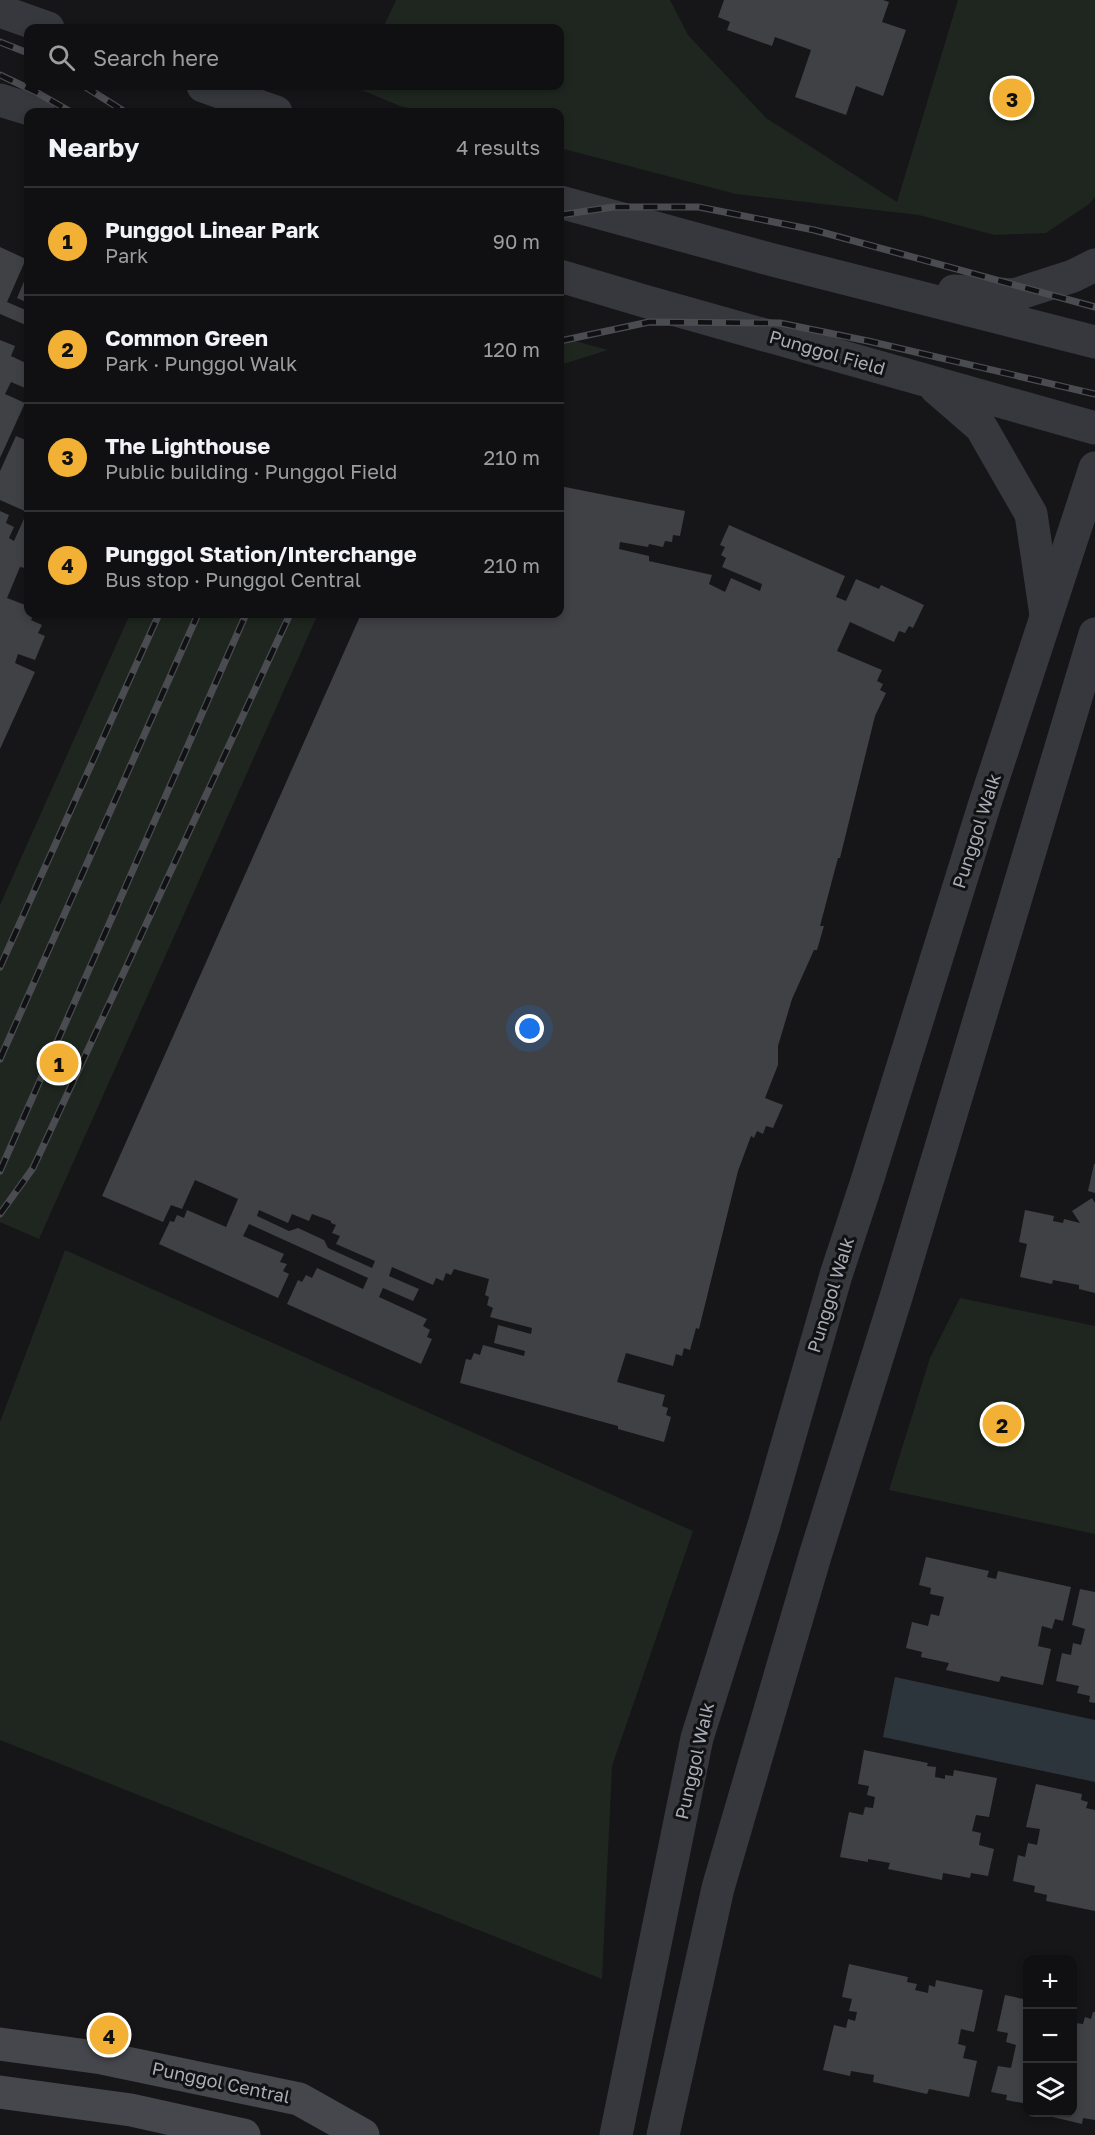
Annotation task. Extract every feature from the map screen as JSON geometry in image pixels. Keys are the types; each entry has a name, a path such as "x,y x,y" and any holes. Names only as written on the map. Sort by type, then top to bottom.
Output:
{"main road":[{"name":"Punggol Central","path":"0,2044 102,2058 299,2099 363,2135"},
{"path":"0,2092 131,2110 244,2135"}],"street":[{"path":"0,11 37,24"},
{"path":"214,90 265,108"},
{"path":"0,100 26,108"},
{"path":"564,203 1095,342"},
{"path":"878,287 1014,295 1073,276 1095,265"},
{"name":"Punggol Field","path":"564,277 930,383 1095,428"},
{"path":"930,383 981,427 1031,514 1046,615"},
{"name":"Punggol Walk","path":"616,2135 697,1738 764,1525 836,1275 1095,468"},
{"path":"663,2135 722,1877 821,1534 897,1294 1095,634"}],"shaded area":[{"path":"396,0 670,0 688,35 766,118 897,202 958,0 1095,0 1095,197 1089,204 1046,233 995,235 919,215 736,194 564,149 564,108 408,108 362,90 564,90 564,24 385,24"},
{"path":"564,338 608,350 564,364"},
{"path":"128,618 316,618 39,1239 0,1222 0,905"},
{"path":"65,1250 693,1531 612,1766 602,1979 0,1740 0,1422"},
{"path":"960,1298 1095,1326 1095,1534 889,1490 930,1358"},
{"path":"895,1677 1095,1720 1095,1782 883,1737"}],"building":[{"path":"724,0 883,0 889,2 882,22 906,30 883,96 856,86 846,115 795,97 811,50 775,37 772,46 727,30 730,22 718,17"},
{"path":"0,247 24,258 24,264 7,302 24,309 24,324 0,314"},
{"path":"24,281 24,301 17,298"},
{"path":"0,340 15,346 11,356 24,362 24,388 11,382 5,394 24,403 24,405 0,458"},
{"path":"16,436 24,439 24,511 0,500 0,471"},
{"path":"564,487 685,511 680,536 673,535 672,542 665,541 663,547 649,544 648,547 620,542 619,549 649,556 649,561 712,575 709,584 725,592 731,578 760,591 762,584 722,567 726,558 721,555 725,547 720,545 729,525 845,576 836,597 846,601 856,579 879,589 881,585 924,605 913,628 909,626 905,633 899,631 894,642 850,622 837,651 882,670 877,681 883,684 880,690 886,693 875,716 840,858 838,858 820,926 824,926 817,950 814,950 792,999 778,1046 778,1065 765,1098 783,1105 773,1128 766,1126 763,1134 757,1131 754,1138 751,1136 738,1171 699,1329 696,1328 690,1350 684,1348 682,1356 676,1354 673,1366 626,1353 617,1382 665,1395 662,1406 668,1408 666,1415 671,1417 664,1442 618,1429 618,1426 460,1383 466,1359 471,1360 474,1353 480,1355 483,1345 524,1356 525,1351 494,1343 498,1325 531,1334 532,1328 490,1317 493,1308 487,1305 489,1297 485,1295 489,1279 454,1269 451,1275 446,1273 443,1281 436,1278 433,1285 392,1267 389,1276 419,1289 413,1301 383,1288 379,1297 427,1319 423,1326 430,1330 427,1337 432,1339 421,1364 287,1304 298,1280 302,1282 306,1275 312,1278 317,1268 363,1289 368,1278 249,1224 243,1236 284,1254 280,1262 287,1264 283,1271 289,1274 278,1298 159,1244 170,1221 174,1222 177,1215 184,1218 187,1210 226,1227 238,1199 195,1180 182,1209 171,1205 163,1222 102,1196 359,618 564,618","holes":["259,1210 288,1223 292,1214 309,1221 312,1214 331,1221 336,1225 332,1233 340,1236 336,1244 375,1261 372,1268 328,1248 324,1240 298,1228 289,1231 257,1216"]},
{"path":"0,511 9,515 6,523 14,527 9,538 14,541 24,519 24,568 20,567 7,598 24,604 24,618 32,618 31,620 42,625 38,633 45,636 35,660 18,654 15,663 35,672 0,749"},
{"path":"1095,1164 1095,1193 1088,1191"},
{"path":"1092,1198 1095,1203 1095,1293 1079,1289 1079,1285 1053,1280 1052,1284 1020,1277 1027,1244 1019,1242 1025,1210 1054,1216 1053,1221 1063,1223 1064,1219 1080,1223 1072,1211"},
{"path":"926,1557 989,1571 987,1577 996,1579 998,1571 1071,1587 1063,1621 1055,1619 1052,1629 1042,1626 1038,1646 1051,1649 1043,1685 1001,1676 999,1682 946,1670 949,1663 921,1657 922,1652 906,1648 912,1622 928,1626 931,1614 939,1616 944,1597 930,1594 931,1588 919,1585"},
{"path":"1080,1589 1095,1592 1095,1703 1089,1702 1090,1696 1077,1693 1079,1686 1056,1681 1062,1653 1071,1655 1073,1643 1081,1645 1085,1629 1072,1625"},
{"path":"864,1750 928,1763 927,1766 936,1767 935,1777 945,1779 945,1775 953,1776 954,1770 997,1778 989,1817 976,1815 972,1831 981,1833 979,1845 994,1849 988,1876 971,1873 970,1878 943,1873 942,1880 888,1869 890,1863 840,1857 849,1812 863,1815 865,1807 873,1808 875,1797 867,1795 869,1786 858,1784"},
{"path":"1036,1784 1082,1794 1081,1800 1088,1802 1086,1808 1095,1810 1095,1911 1046,1901 1047,1895 1034,1892 1035,1886 1013,1881 1018,1855 1025,1857 1028,1843 1037,1845 1040,1829 1026,1827"},
{"path":"849,1964 908,1977 907,1982 917,1984 915,1990 928,1993 929,1985 935,1987 936,1980 983,1990 974,2032 961,2029 958,2044 966,2046 963,2058 977,2061 969,2097 929,2089 927,2094 873,2082 874,2075 851,2071 850,2076 823,2070 834,2025 846,2028 848,2019 855,2021 857,2012 849,2011 852,1999 842,1997"},
{"path":"1005,1995 1023,1999 1023,2103 1006,2100 1007,2095 991,2092 998,2066 1011,2068 1016,2045 1006,2042 1008,2033 997,2031"},
{"path":"1095,2012 1095,2120 1083,2118 1082,2124 1053,2117 1077,2117 1077,2023 1083,2024 1085,2017 1091,2019"}],"railway":[{"path":"0,42 24,51"},
{"path":"0,75 24,86"},
{"path":"32,90 64,108"},
{"path":"90,90 119,108"},
{"path":"564,214 613,207 699,207 814,230 1095,307"},
{"path":"564,340 649,322 780,323 1095,394"},
{"path":"0,967 157,618"},
{"path":"0,1059 196,618"},
{"path":"0,1171 244,618"},
{"path":"0,1214 33,1168 288,618"}],"place":[{"name":"The Lighthouse","path":"1012,98"},
{"name":"Punggol Linear Park","path":"59,1063"},
{"name":"Common Green","path":"1002,1424"},
{"name":"Punggol Station/Interchange","path":"109,2035"}]}
